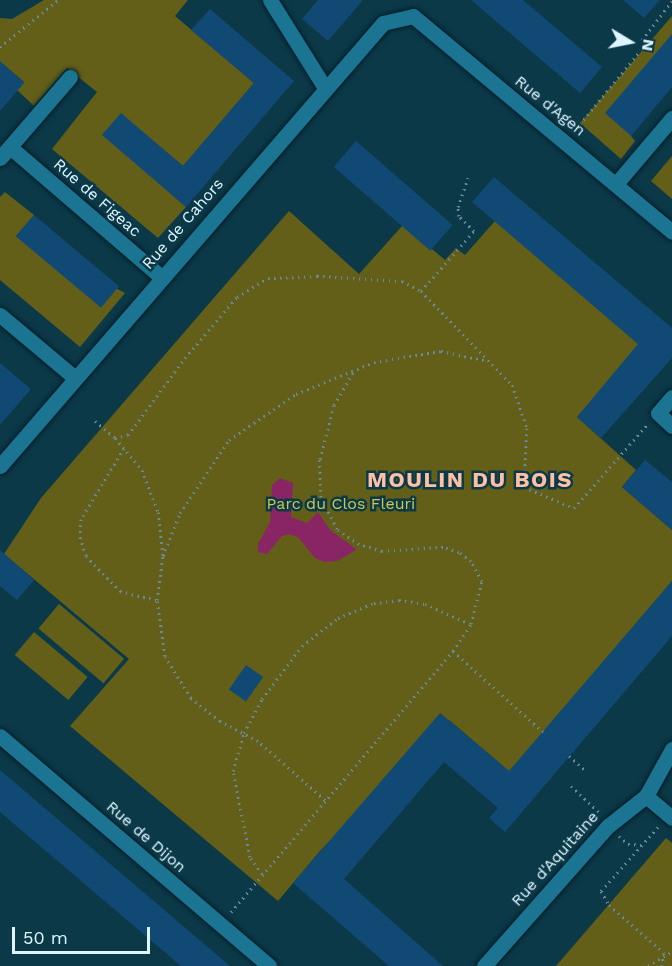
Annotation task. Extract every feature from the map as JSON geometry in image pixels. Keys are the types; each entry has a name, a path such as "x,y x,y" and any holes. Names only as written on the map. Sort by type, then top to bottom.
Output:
{"street":[{"path":"270,0 325,88"},
{"name":"Rue d'Agen","path":"401,17 413,16 672,232"},
{"name":"Rue de Cahors","path":"0,466 383,22 401,17"},
{"path":"5,152 70,77"},
{"path":"616,184 672,118"},
{"name":"Rue de Figeac","path":"5,152 161,277"},
{"path":"0,315 75,378"},
{"path":"672,397 658,413 672,426"},
{"name":"Rue de Dijon","path":"0,736 269,966"},
{"name":"Rue d'Aquitaine","path":"484,966 608,826 646,796 672,749"},
{"path":"646,796 670,816"}],"path":[{"path":"0,47 58,0"},
{"path":"566,142 645,45 642,40 672,2"},
{"path":"422,291 474,231 459,216 458,207 468,178"},
{"path":"115,438 128,435 185,358 237,297 268,278 317,276 402,281 422,291 465,332 488,361 512,385 527,428 524,487 574,508 658,413"},
{"path":"163,556 180,513 229,440 296,394 355,369 441,351 488,361"},
{"path":"220,924 453,651 471,624 482,581 471,561 443,547 382,551 359,544 337,529 321,497 320,459 333,405 355,369"},
{"path":"95,421 115,438 142,470 159,512 163,556 157,600 165,656 191,698 220,721 244,733 325,800"},
{"path":"123,448 81,519 80,537 86,556 120,591 157,600"},
{"path":"262,874 250,857 233,771 244,733 262,699 302,646 338,618 374,603 399,600 425,604 471,624"},
{"path":"453,651 543,732"},
{"path":"569,756 585,770"},
{"path":"664,953 609,905 602,891 670,816"},
{"path":"648,966 664,953 672,951"},
{"path":"662,966 664,953"}],"green space":[{"path":"44,0 188,0 175,16 254,83 183,166 121,114 103,134 186,207 158,238 52,149 97,92 67,68 34,106 17,90 24,82 3,64 0,67 0,18 12,19"},
{"path":"672,16 672,34 631,136 635,141 621,159 580,123"},
{"path":"672,156 672,199 651,181"},
{"path":"5,192 34,215 16,236 125,293 80,347 0,280 0,197"},
{"name":"Parc du Clos Fleuri","path":"289,211 359,274 403,225 445,260 456,248 465,255 495,221 641,346 577,417 636,470 622,487 672,530 672,581 510,772 449,720 320,851 278,901 70,726 129,659 4,554 41,498"},
{"path":"59,604 124,659 104,683 38,629"},
{"path":"34,632 88,677 68,700 15,655"},
{"path":"666,838 672,843 672,966 556,966"}],"shaded area":[{"path":"280,478 293,483 291,517 307,523 318,512 330,530 356,549 337,561 325,562 315,558 298,537 289,534 282,536 267,554 258,552 258,544 270,522 272,485"}],"building":[{"path":"318,0 363,0 328,41 302,19"},
{"path":"471,0 523,0 602,67 580,93"},
{"path":"623,0 660,0 644,18"},
{"path":"210,9 294,81 186,207 102,135 121,113 183,166 254,83 191,30"},
{"path":"672,34 672,87 631,136 605,113"},
{"path":"0,61 24,83 0,111"},
{"path":"356,141 453,225 430,251 334,167"},
{"path":"494,177 672,328 672,358 601,438 577,417 638,344 472,202"},
{"path":"34,215 119,286 101,308 16,236"},
{"path":"0,363 31,389 0,425"},
{"path":"645,460 672,482 672,530 622,487"},
{"path":"0,550 34,580 17,600 0,586"},
{"path":"672,581 672,636 505,832 489,818 498,808 444,762 344,879 443,966 389,966 293,883 440,713 509,771"},
{"path":"246,665 263,677 246,702 229,690"},
{"path":"0,770 230,966 181,966 0,812"}],"district":[{"name":"MOULIN DU BOIS","path":"470,480"}]}
